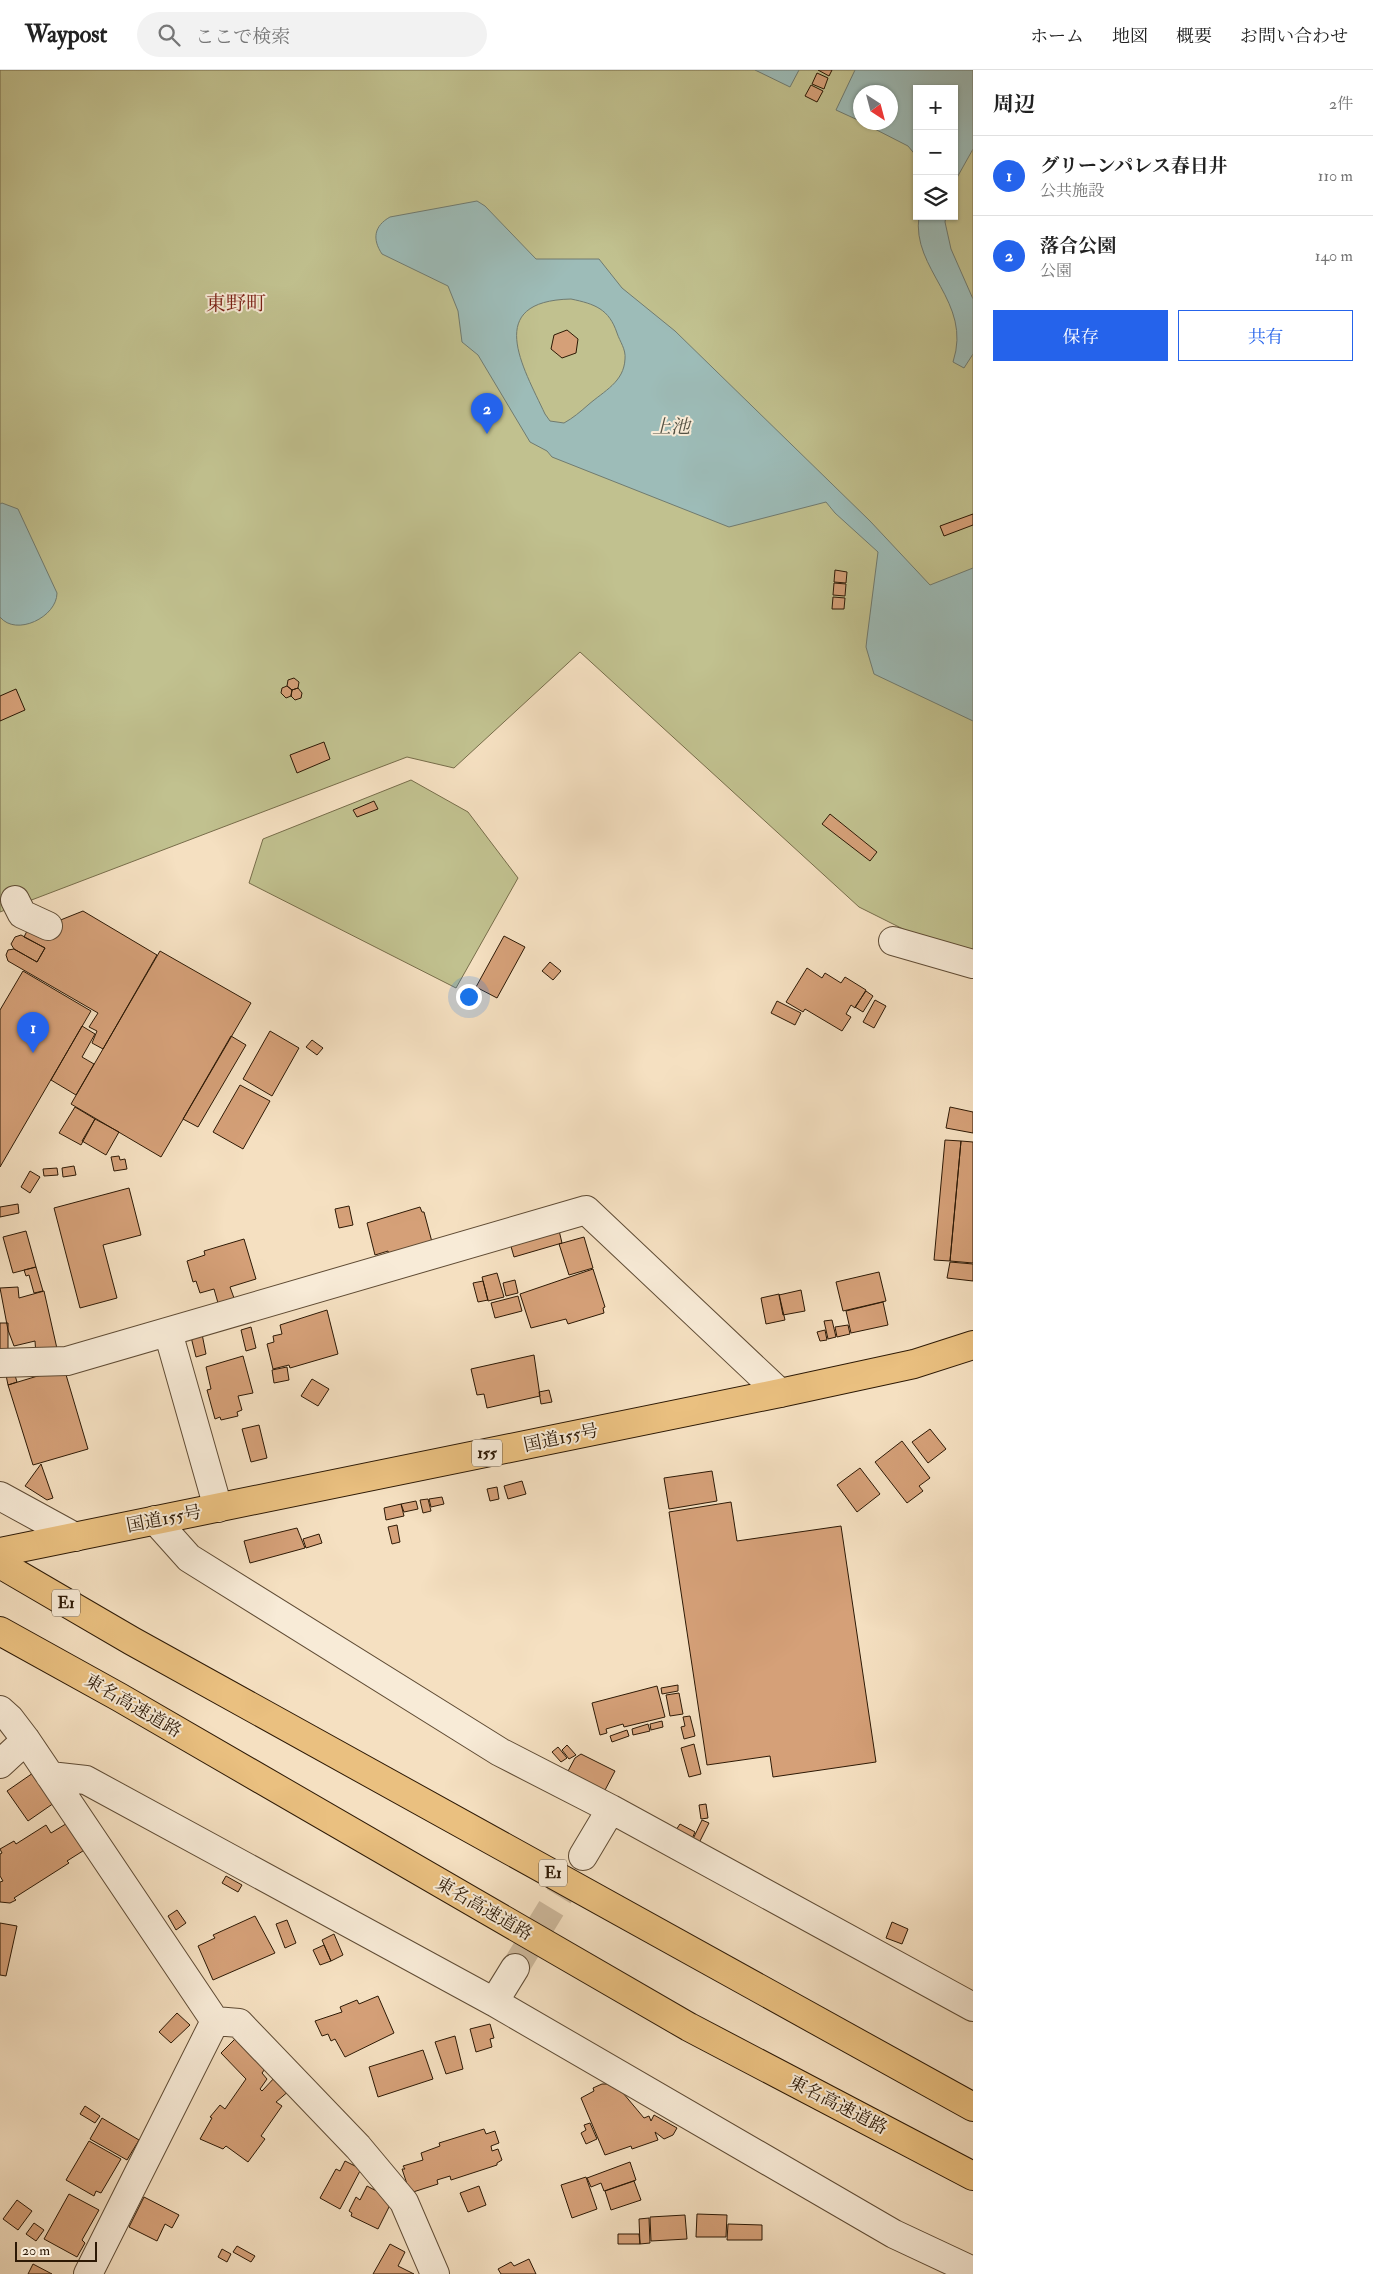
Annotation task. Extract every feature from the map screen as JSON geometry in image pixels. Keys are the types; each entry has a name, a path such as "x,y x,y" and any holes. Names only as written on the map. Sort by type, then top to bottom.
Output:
{"highway":[{"name":"国道155号","path":"0,1552 780,1393 914,1364 973,1345"},
{"name":"E1","path":"0,1564 132,1641 973,2107"},
{"name":"東名高速道路","path":"0,1631 119,1697 689,2027 973,2176"},
{"path":"0,1639 119,1697"}],"street":[{"path":"15,900 22,914 48,926"},
{"path":"892,941 973,964"},
{"path":"0,1363 67,1361 586,1210 780,1393"},
{"path":"168,1332 218,1508"},
{"path":"0,1496 75,1537"},
{"path":"155,1520 189,1558 500,1752 611,1809 973,2007"},
{"path":"0,1710 10,1719 26,1740 215,2021"},
{"path":"0,1764 26,1740"},
{"path":"50,1776 86,1780 494,2002 894,2234 973,2271"},
{"path":"583,1856 611,1809"},
{"path":"494,2002 515,1968"},
{"path":"88,2274 215,2021"},
{"path":"215,2021 239,2023 358,2147 404,2202 435,2274"}],"green space":[{"path":"0,70 973,70 973,950 911,933 859,907 580,652 454,768 407,757 0,912"},
{"path":"411,780 468,812 518,878 456,988 249,883 263,839"}],"water":[{"path":"755,70 799,70 790,87"},
{"path":"855,70 973,70 973,149 958,176 958,85 913,85 913,152 908,146 877,130 898,130 898,85 853,85 853,118 836,110"},
{"name":"上池","path":"477,201 485,206 536,259 599,259 622,288 675,331 870,521 930,585 973,568 973,721 874,674 866,647 878,552 835,513 826,502 729,527 552,457 547,451 530,442 478,355 462,342 458,311 448,286 382,254 377,243 376,233 381,224 390,217","holes":["571,299 600,309 610,318 624,349 624,367 612,385 573,417 564,423 550,421 536,396 520,357 517,340 518,324 527,311 544,303"]},
{"path":"919,220 945,220 951,249 973,299 973,354 964,368 953,362 957,340 955,321 949,303 924,253 919,235"},
{"path":"0,504 18,509 57,593 55,602 50,610 34,622 25,625 7,623 0,617"}],"building":[{"path":"818,70 832,70 829,76"},
{"path":"817,73 828,78 824,89 812,84"},
{"path":"811,85 823,91 817,102 805,96"},
{"path":"567,330 578,339 576,353 562,358 551,349 554,335"},
{"path":"973,514 973,525 944,536 940,526"},
{"path":"835,570 847,572 846,583 834,582"},
{"path":"834,583 846,584 845,596 833,595"},
{"path":"833,597 845,598 844,609 832,609"},
{"path":"294,678 299,682 298,688 292,690 287,686 288,680"},
{"path":"287,686 292,690 291,696 286,698 281,693 282,688"},
{"path":"298,688 302,693 301,698 295,700 291,696 292,690"},
{"path":"16,689 25,710 0,721 0,696"},
{"path":"324,742 330,759 297,773 290,755"},
{"path":"374,801 378,809 357,817 353,810"},
{"path":"830,814 877,852 870,861 822,824"},
{"path":"83,911 157,955 103,1049 92,1043 97,1031 89,1027 98,1013 8,961 6,955 8,950 14,949 37,962 45,948 24,937 31,923 58,921"},
{"path":"21,935 45,948 37,962 14,949 11,944 15,937"},
{"path":"504,936 525,947 497,998 476,987"},
{"path":"160,951 251,1003 161,1157 71,1104"},
{"path":"550,962 561,971 553,980 542,971"},
{"path":"807,968 822,978 825,973 841,983 845,977 866,990 855,1008 851,1005 846,1014 851,1017 842,1031 805,1009 803,1012 786,1002"},
{"path":"23,971 91,1011 0,1167 0,1010"},
{"path":"866,991 873,996 863,1012 855,1007"},
{"path":"875,1000 886,1006 874,1028 863,1022"},
{"path":"777,1001 801,1013 795,1025 771,1013"},
{"path":"82,1026 95,1034 82,1057 94,1064 76,1095 51,1080"},
{"path":"270,1031 299,1048 272,1096 243,1079"},
{"path":"231,1036 246,1045 198,1127 183,1119"},
{"path":"312,1040 323,1048 317,1055 306,1047"},
{"path":"240,1085 270,1101 243,1149 213,1132"},
{"path":"75,1107 95,1119 81,1145 59,1133"},
{"path":"950,1107 973,1112 973,1133 946,1128"},
{"path":"95,1119 119,1132 106,1155 82,1141"},
{"path":"945,1140 961,1141 950,1261 934,1260"},
{"path":"961,1141 973,1142 973,1263 950,1261"},
{"path":"119,1156 120,1160 125,1159 127,1169 114,1171 111,1157"},
{"path":"74,1166 76,1175 63,1177 62,1168"},
{"path":"57,1168 58,1175 44,1176 43,1169"},
{"path":"30,1171 40,1177 30,1193 21,1187"},
{"path":"129,1188 141,1235 103,1245 117,1298 80,1308 54,1208"},
{"path":"18,1204 19,1213 0,1217 0,1207"},
{"path":"349,1206 353,1225 339,1228 335,1209"},
{"path":"420,1207 422,1212 424,1212 432,1242 389,1255 388,1251 375,1255 367,1223"},
{"path":"557,1222 562,1243 514,1257 508,1236"},
{"path":"26,1231 36,1267 13,1273 3,1237"},
{"path":"584,1237 593,1268 569,1275 559,1244"},
{"path":"244,1239 256,1279 230,1287 234,1298 218,1303 214,1289 200,1293 196,1281 193,1282 187,1261 205,1255 204,1251"},
{"path":"950,1262 973,1264 973,1281 947,1278"},
{"path":"36,1267 43,1291 34,1293 29,1275 26,1276 24,1270"},
{"path":"593,1269 605,1307 603,1308 604,1313 568,1324 566,1319 531,1328 520,1294"},
{"path":"879,1272 886,1301 843,1311 836,1282"},
{"path":"497,1273 504,1297 488,1301 482,1277"},
{"path":"515,1280 518,1293 506,1296 503,1283"},
{"path":"483,1281 488,1300 478,1302 473,1283"},
{"path":"18,1287 19,1298 44,1291 58,1353 36,1355 35,1341 14,1346 8,1330 0,1288"},
{"path":"801,1290 805,1311 783,1315 779,1295"},
{"path":"779,1294 785,1320 766,1324 761,1298"},
{"path":"518,1296 522,1311 495,1318 491,1303"},
{"path":"883,1302 888,1325 851,1333 846,1311"},
{"path":"327,1310 338,1354 290,1368 289,1365 273,1369 267,1344 274,1342 273,1336 282,1334 280,1325"},
{"path":"832,1320 836,1337 828,1339 824,1321"},
{"path":"0,1323 8,1323 8,1356 0,1357"},
{"path":"848,1325 850,1334 837,1337 835,1327"},
{"path":"251,1327 256,1348 246,1351 241,1330"},
{"path":"825,1330 827,1340 820,1341 817,1332"},
{"path":"202,1334 206,1354 196,1357 191,1337"},
{"path":"534,1355 540,1396 487,1408 484,1394 477,1395 471,1369"},
{"path":"243,1356 253,1393 238,1396 242,1410 237,1412 238,1416 221,1420 220,1417 215,1419 207,1390 211,1389 206,1367"},
{"path":"287,1367 289,1380 274,1383 272,1370"},
{"path":"64,1368 88,1449 33,1465 8,1385"},
{"path":"14,1372 17,1382 8,1385 6,1375"},
{"path":"312,1379 329,1389 318,1406 301,1396"},
{"path":"549,1390 552,1402 541,1404 539,1392"},
{"path":"259,1425 267,1458 251,1462 242,1429"},
{"path":"930,1429 946,1449 928,1463 912,1442"},
{"path":"902,1441 930,1478 919,1486 923,1491 907,1503 875,1462"},
{"path":"41,1464 53,1498 47,1500 25,1486"},
{"path":"860,1468 880,1494 857,1512 837,1485"},
{"path":"712,1471 717,1501 669,1509 664,1478"},
{"path":"522,1481 526,1494 508,1499 504,1486"},
{"path":"497,1487 499,1499 490,1501 487,1489"},
{"path":"442,1497 444,1504 431,1507 429,1499"},
{"path":"428,1499 431,1511 423,1513 420,1500"},
{"path":"416,1501 418,1509 404,1512 401,1504"},
{"path":"731,1502 737,1541 841,1526 876,1762 773,1777 770,1756 707,1765 669,1512"},
{"path":"401,1504 404,1516 386,1520 384,1508"},
{"path":"397,1525 400,1542 392,1544 388,1527"},
{"path":"297,1528 305,1548 250,1563 244,1541"},
{"path":"319,1534 322,1543 306,1548 303,1539"},
{"path":"678,1685 678,1691 662,1694 661,1688"},
{"path":"657,1686 665,1717 624,1727 623,1724 606,1729 607,1733 600,1735 592,1703"},
{"path":"679,1693 683,1714 670,1716 666,1695"},
{"path":"690,1716 695,1736 684,1739 681,1727 685,1726 683,1717"},
{"path":"662,1721 663,1727 651,1730 650,1724"},
{"path":"648,1724 650,1731 633,1735 632,1729"},
{"path":"627,1730 629,1736 612,1742 610,1736"},
{"path":"694,1744 701,1774 689,1777 681,1748"},
{"path":"567,1745 576,1755 569,1759 562,1750"},
{"path":"558,1747 567,1758 561,1762 552,1752"},
{"path":"581,1754 615,1771 604,1792 567,1773 575,1758"},
{"path":"33,1773 54,1803 28,1821 7,1791"},
{"path":"706,1804 708,1818 701,1819 699,1805"},
{"path":"702,1820 709,1823 699,1843 693,1839"},
{"path":"69,1822 86,1849 67,1861 69,1863 14,1898 16,1900 10,1903 0,1902 0,1882 3,1881 0,1876 0,1854 2,1853 0,1849 14,1841 16,1844 46,1825 51,1833"},
{"path":"680,1824 695,1832 692,1839 676,1830"},
{"path":"226,1876 242,1885 238,1892 222,1883"},
{"path":"177,1910 186,1923 176,1930 168,1916"},
{"path":"255,1916 275,1953 213,1980 198,1946 215,1938 213,1935"},
{"path":"287,1920 296,1943 285,1948 276,1924"},
{"path":"892,1922 908,1929 902,1944 886,1938"},
{"path":"0,1923 17,1926 6,1976 0,1975"},
{"path":"334,1934 343,1955 331,1961 322,1940"},
{"path":"324,1945 331,1961 320,1965 313,1950"},
{"path":"378,1996 394,2033 345,2057 335,2039 331,2041 328,2034 322,2036 315,2021 342,2012 340,2007 357,2000 359,2004"},
{"path":"177,2013 190,2025 171,2043 159,2032"},
{"path":"490,2024 494,2038 490,2039 492,2047 476,2052 470,2029"},
{"path":"238,2036 267,2066 262,2073 267,2079 260,2089 262,2091 276,2076 290,2090 276,2102 282,2106 261,2136 265,2139 248,2162 226,2146 223,2149 200,2139 212,2118 210,2117 220,2105 225,2109 246,2079 221,2053"},
{"path":"455,2036 463,2069 446,2074 435,2042"},
{"path":"423,2050 433,2079 378,2097 369,2067"},
{"path":"607,2084 623,2093 644,2118 649,2116 651,2121 654,2115 677,2128 673,2135 664,2139 655,2132 658,2140 632,2149 631,2146 605,2155 581,2098 594,2091 593,2088"},
{"path":"85,2106 100,2116 95,2123 80,2114"},
{"path":"102,2118 139,2140 127,2160 90,2139"},
{"path":"590,2123 597,2139 586,2144 581,2133 586,2130 584,2125"},
{"path":"484,2129 486,2134 495,2131 499,2143 491,2146 492,2151 498,2149 502,2160 497,2165 451,2180 450,2176 437,2180 438,2184 410,2193 402,2169 405,2169 403,2166 423,2160 421,2153 440,2146 439,2143"},
{"path":"89,2141 121,2159 101,2193 96,2191 94,2196 66,2180"},
{"path":"345,2161 361,2169 340,2209 320,2198 336,2169 340,2171"},
{"path":"630,2162 636,2180 604,2191 601,2183 591,2187 587,2178"},
{"path":"586,2177 597,2209 572,2218 561,2185"},
{"path":"634,2181 641,2200 611,2210 605,2191"},
{"path":"367,2186 386,2196 384,2200 391,2203 378,2229 351,2216 352,2213 349,2211 356,2197 360,2200"},
{"path":"479,2186 486,2205 468,2212 460,2193"},
{"path":"69,2194 99,2210 82,2240 85,2243 77,2257 44,2239"},
{"path":"144,2197 179,2215 172,2228 165,2224 157,2241 129,2227"},
{"path":"17,2200 32,2211 18,2230 3,2219"},
{"path":"697,2214 727,2215 726,2237 696,2237"},
{"path":"685,2215 687,2239 651,2241 650,2217"},
{"path":"649,2218 650,2243 640,2244 639,2219"},
{"path":"34,2223 44,2230 36,2241 26,2234"},
{"path":"728,2224 762,2225 762,2240 727,2240"},
{"path":"618,2234 639,2234 640,2244 618,2244"},
{"path":"390,2244 405,2252 398,2266 414,2274 373,2274"},
{"path":"237,2246 255,2256 251,2262 233,2252"},
{"path":"222,2249 231,2254 227,2262 218,2257"},
{"path":"529,2259 536,2274 501,2274 498,2269 511,2262 514,2266"},
{"path":"33,2264 52,2274 28,2274"}],"tunnel":[{"path":"515,1968 583,1856"}],"place":[{"name":"落合公園","path":"487,434"},
{"name":"グリーンパレス春日井","path":"33,1053"}],"district":[{"name":"東野町","path":"236,303"}]}
